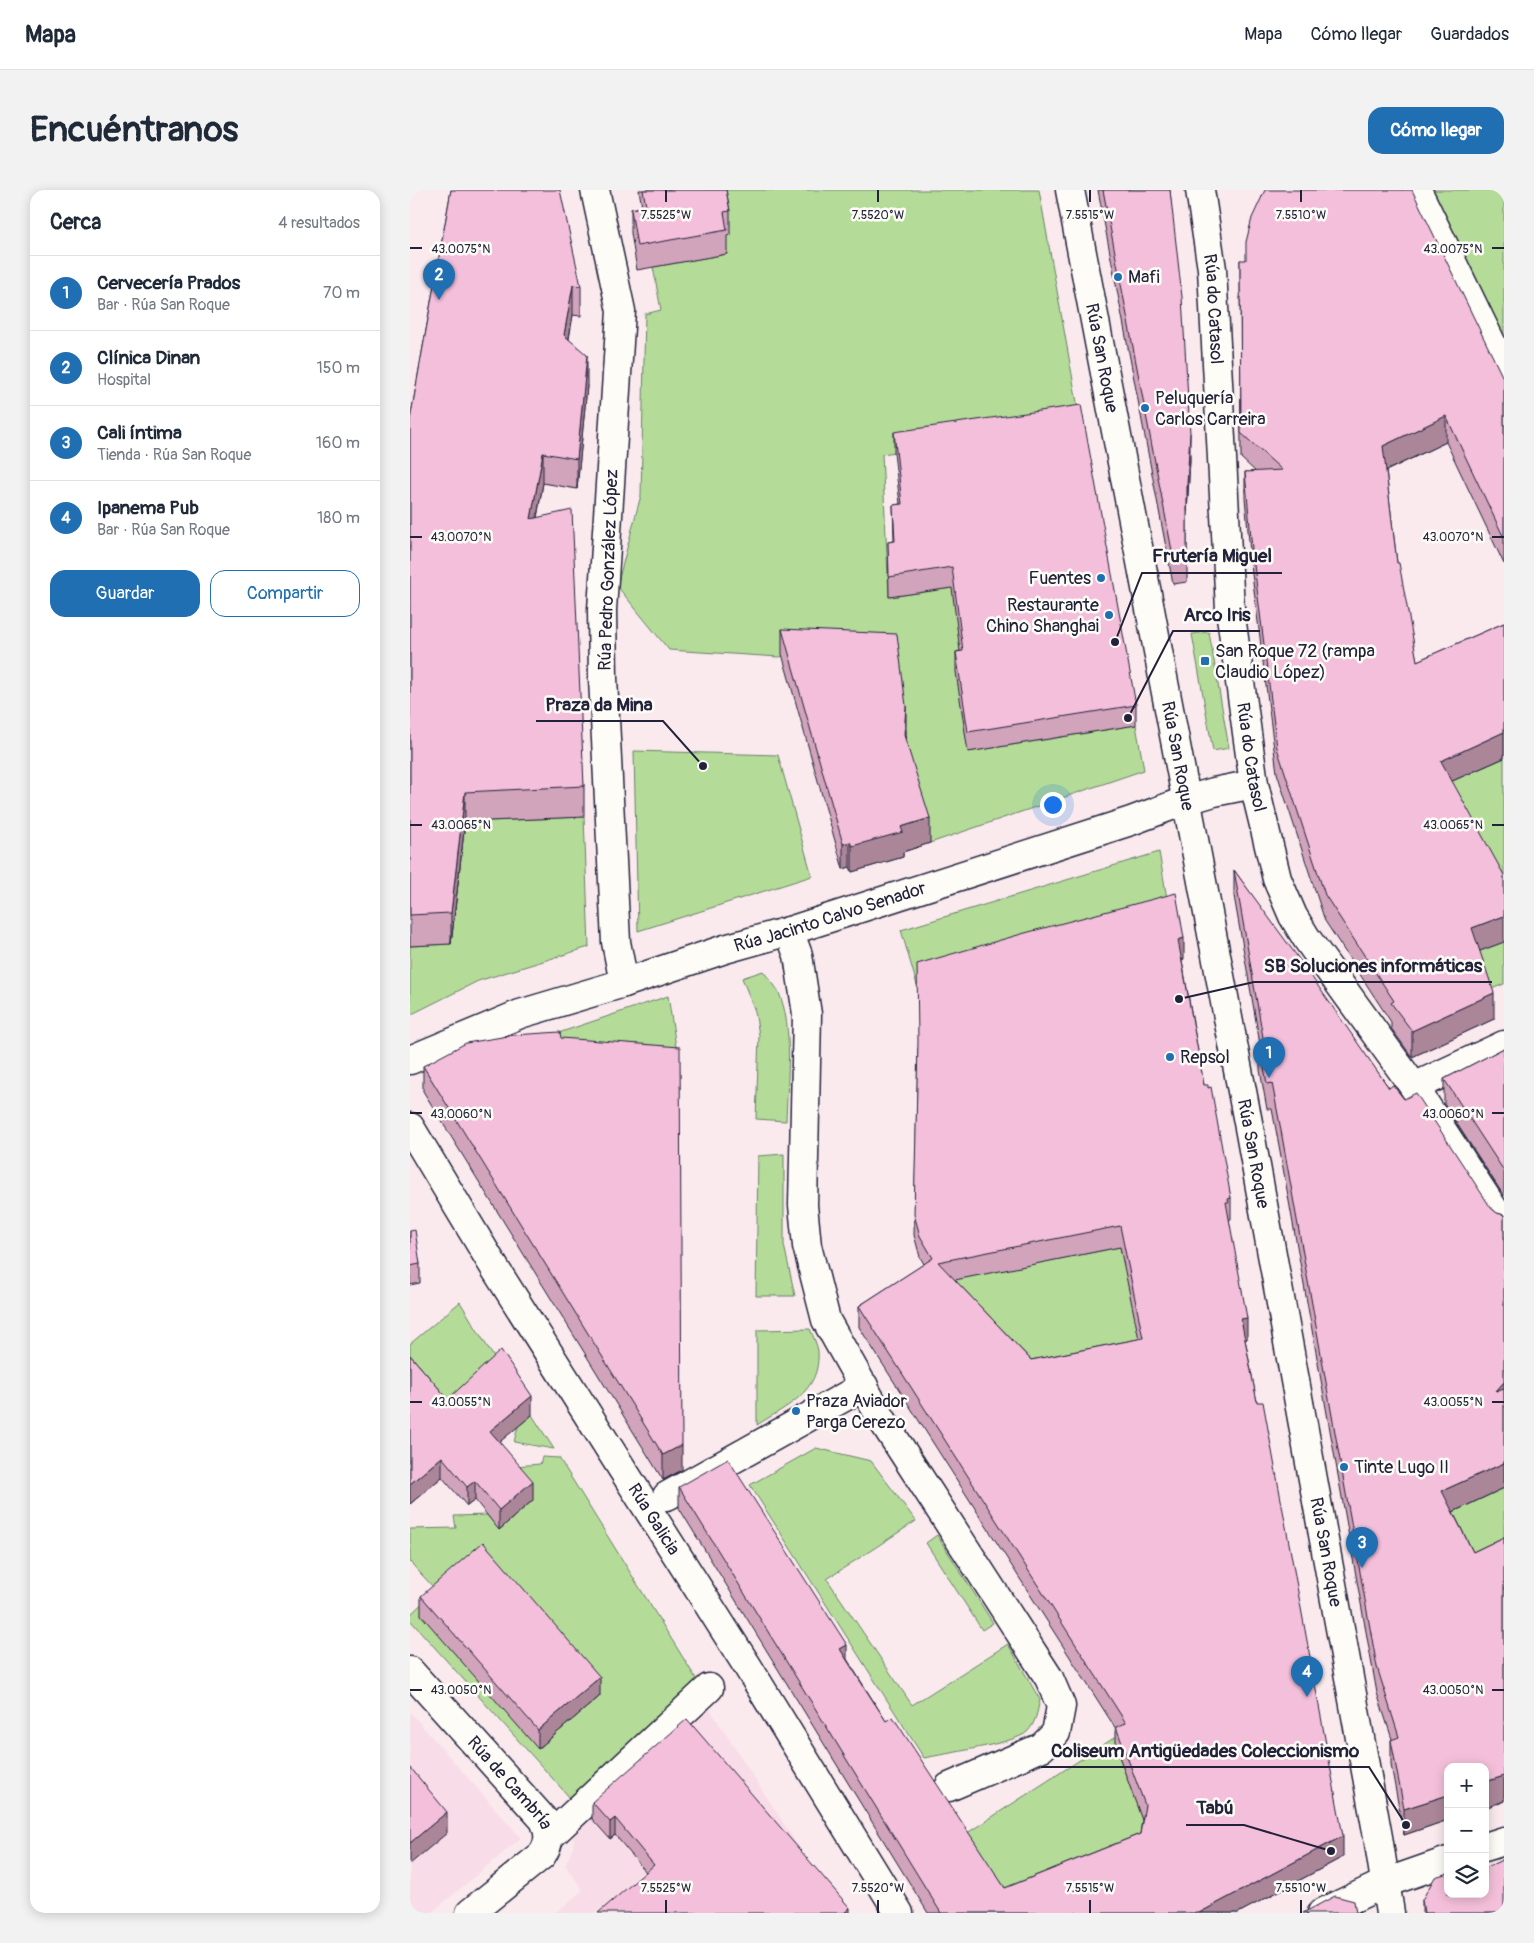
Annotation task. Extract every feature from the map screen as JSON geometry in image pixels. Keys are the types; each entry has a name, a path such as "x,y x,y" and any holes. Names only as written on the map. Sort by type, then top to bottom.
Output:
{"street":[{"name":"Rúa Pedro González López","path":"595,190 621,311 602,610 603,678 616,942 624,983"},
{"name":"Rúa San Roque","path":"1070,190 1250,1133 1390,1913"},
{"name":"Rúa do Catasol","path":"1200,190 1212,269 1230,609 1254,784 1277,879 1293,916 1307,939 1414,1087 1504,1225"},
{"path":"1417,190 1504,369"},
{"name":"Rúa Jacinto Calvo Senador","path":"410,1060 520,1014 624,983 725,949 1131,821 1187,800 1214,792 1254,784"},
{"path":"789,930 798,955 807,1014 803,1205 807,1246 826,1320 881,1418 1049,1678 1061,1706 1056,1733 1042,1747 950,1787"},
{"path":"1414,1087 1504,1045"},
{"name":"Rúa Galicia","path":"410,1127 496,1270 748,1667 899,1913"},
{"path":"667,1496 864,1386"},
{"name":"Rúa de Cambría","path":"410,1671 544,1820 549,1837 548,1846 542,1855 470,1913"},
{"path":"549,1837 709,1688"},
{"path":"1489,1846 1504,1840"},
{"path":"1322,1913 1385,1883 1444,1862"}],"shaded area":[{"path":"707,1705 842,1913 555,1913 583,1890 565,1865 573,1847 574,1823"},
{"path":"410,1712 521,1838 431,1913 410,1913"}],"green space":[{"path":"704,190 1039,190 1081,425 882,454 889,597 973,585 963,671 968,752 1136,725 1144,770 930,843 904,763 906,732 897,659 792,654 779,657 669,650 617,586 641,495 645,314 661,310 653,267 727,254 724,236 730,235"},
{"path":"1402,190 1504,190 1504,406"},
{"path":"1209,632 1229,748 1213,751 1192,634"},
{"path":"634,751 778,755 812,876 638,931"},
{"path":"1504,758 1504,902 1441,786"},
{"path":"584,817 589,947 478,981 410,1015 410,946 451,944 465,822"},
{"path":"1159,852 1170,916 917,985 901,930"},
{"path":"1504,942 1504,984 1484,992 1472,954"},
{"path":"763,971 779,993 787,1022 786,1121 756,1119 759,1035 755,1011 742,978"},
{"path":"668,996 680,1072 520,1046"},
{"path":"784,1154 784,1245 795,1296 756,1296 758,1156"},
{"path":"1120,1247 1153,1357 1029,1381 951,1280"},
{"path":"460,1302 501,1369 448,1418 410,1374 410,1344"},
{"path":"810,1329 818,1351 814,1378 800,1397 757,1425 757,1330"},
{"path":"532,1415 554,1449 514,1442 518,1426"},
{"path":"816,1448 871,1461 916,1521 827,1579 912,1705 1008,1644 1040,1700 1034,1721 1027,1732 995,1744 924,1758 750,1485"},
{"path":"542,1457 559,1458 700,1685 571,1799 410,1620 410,1615 436,1590 410,1562 410,1529 456,1528 454,1516 487,1515 499,1529 504,1467 540,1464"},
{"path":"1504,1477 1504,1563 1467,1581 1442,1517"},
{"path":"937,1535 993,1623 982,1630 926,1543"},
{"path":"1120,1734 1116,1748 1145,1827 1143,1836 1005,1910 958,1839"}],"building":[{"path":"451,190 560,190 581,286 573,285 564,335 587,355 577,459 543,453 531,519 572,510 584,786 465,792 451,913 410,915 410,420"},
{"path":"643,190 726,190 730,211 724,212 727,230 637,246 631,209 646,206"},
{"path":"1103,190 1170,190 1182,297 1190,433 1187,485 1187,555 1173,556"},
{"path":"1265,190 1412,190 1504,380 1504,538 1446,416 1383,446 1397,563 1399,563 1417,661 1504,623 1504,732 1441,761 1504,875 1504,916 1472,928 1494,993 1412,1031 1391,1003 1394,1001 1325,895 1277,748 1252,549 1245,472 1282,470 1241,433 1240,260 1246,260 1246,242 1252,218"},
{"path":"1081,405 1136,705 968,732 956,652 963,651 952,567 889,577 888,542 895,541 893,505 902,504 894,432"},
{"path":"782,629 897,634 906,706 904,735 930,818 901,827 903,832 852,846 850,842 843,844"},
{"path":"1234,870 1302,963 1389,1088 1393,1085 1404,1099 1416,1093 1491,1208 1497,1213 1504,1215 1504,1382 1496,1391 1504,1388 1504,1463 1442,1491 1473,1552 1504,1537 1504,1776 1489,1781 1489,1763 1444,1763 1444,1796 1404,1809 1391,1740 1399,1737 1377,1667 1280,1125 1272,1083 1267,1084 1260,1044 1264,1043"},
{"path":"1176,893 1184,938 1178,940 1204,1085 1208,1085 1208,1088 1211,1087 1231,1198 1228,1199 1229,1202 1226,1202 1247,1318 1241,1319 1257,1402 1263,1402 1343,1836 1199,1913 941,1913 679,1487 728,1459 847,1645 840,1649 864,1687 886,1721 893,1717 1005,1888 1140,1834 1145,1805 1116,1727 1126,1723 859,1306 933,1258 920,1236 914,1214 918,1041 917,964","holes":["1120,1226 1143,1338 1031,1360 938,1262"]},
{"path":"560,1032 561,1038 680,1047 682,1445 663,1455 423,1066 466,1043 514,1035"},
{"path":"1504,1048 1504,1171 1444,1079"},
{"path":"415,1230 420,1264 410,1266 410,1231"},
{"path":"501,1350 532,1396 490,1431 533,1481 499,1510 475,1481 467,1487 442,1457 410,1484 410,1355 448,1399"},
{"path":"483,1542 600,1677 538,1730 421,1596"},
{"path":"687,1719 850,1908 844,1913 598,1913 654,1865 615,1818 610,1822 592,1802"},
{"path":"410,1767 447,1812 410,1843"},
{"path":"1504,1859 1504,1913 1424,1913 1422,1900 1435,1877 1444,1874 1444,1898 1489,1898 1489,1866"},
{"path":"1335,1896 1354,1901 1356,1913 1303,1913"}],"place":[{"name":"Mafi","path":"1118,277"},
{"name":"Clínica Dinan","path":"439,300"},
{"name":"Peluquería Carlos Carreira","path":"1145,408"},
{"name":"Fuentes","path":"1101,578"},
{"name":"Restaurante Chino Shanghai","path":"1109,615"},
{"name":"Frutería Miguel","path":"1115,642"},
{"name":"San Roque 72 (rampa Claudio López)","path":"1205,661"},
{"name":"Arco Iris","path":"1128,718"},
{"name":"Praza da Mina","path":"703,766"},
{"name":"SB Soluciones informáticas","path":"1179,999"},
{"name":"Repsol","path":"1170,1057"},
{"name":"Cervecería Prados","path":"1269,1078"},
{"name":"Praza Aviador Parga Cerezo","path":"796,1411"},
{"name":"Tinte Lugo II","path":"1344,1467"},
{"name":"Cali íntima","path":"1362,1568"},
{"name":"Ipanema Pub","path":"1307,1697"},
{"name":"Coliseum Antigüedades Coleccionismo","path":"1406,1825"},
{"name":"Tabú","path":"1331,1851"}]}
